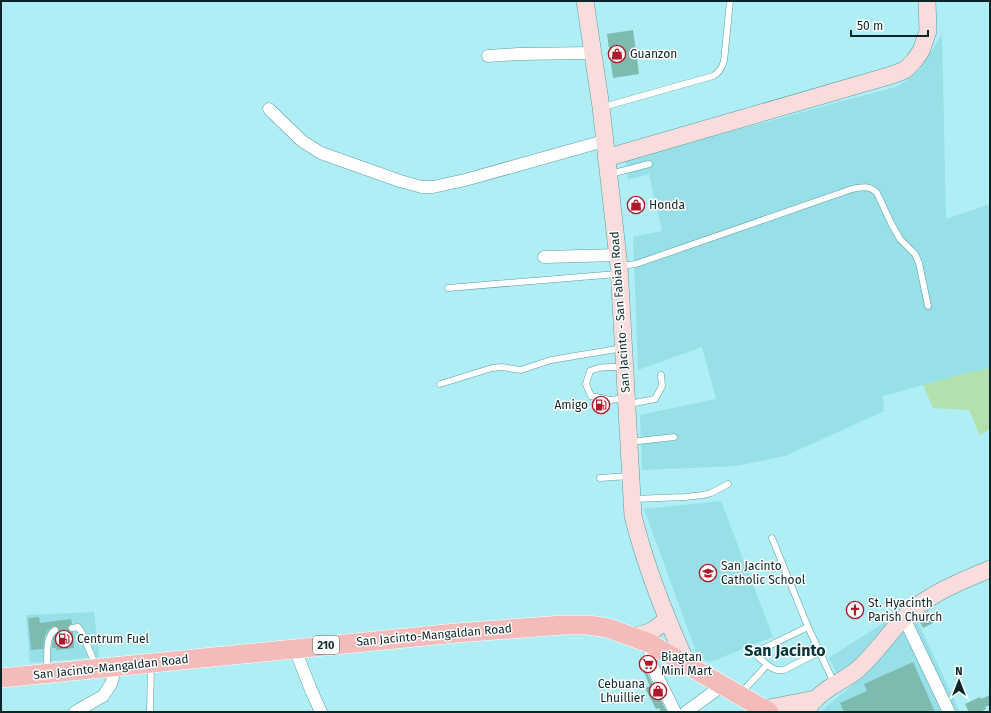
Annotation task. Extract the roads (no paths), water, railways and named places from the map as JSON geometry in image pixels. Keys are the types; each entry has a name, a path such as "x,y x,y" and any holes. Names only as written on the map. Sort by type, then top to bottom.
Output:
{"main road":[{"name":"San Jacinto-Mangaldan Road","path":"1,678 456,633 567,629 588,625 608,628 641,640"},
{"name":"210","path":"641,640 739,694 766,711"}],"street":[{"name":"San Jacinto - San Fabian Road","path":"585,1 600,107 618,265 633,516 666,619 686,664"},
{"path":"607,166 892,76 905,70 914,61 920,51 928,31 927,1"},
{"path":"488,56 593,53"},
{"path":"269,109 302,141 321,153 400,181 422,187 433,187 465,180 604,141"},
{"path":"544,257 618,265"},
{"path":"766,711 810,706 834,685 857,670 875,653 904,618 920,603 960,581 990,569"},
{"path":"904,618 949,712"},
{"path":"666,619 655,630 645,635 641,640 675,712"},
{"path":"295,649 321,712"},
{"path":"74,712 103,696 111,684 116,666"},
{"path":"686,712 723,685"}],"lane":[{"path":"600,107 698,81 718,73 722,68 724,61 730,1"},
{"path":"607,166 649,164"},
{"path":"448,288 618,265 636,264 852,189 869,187 874,189 877,193 900,239 915,254 919,263 928,306"},
{"path":"440,384 492,368 502,367 521,370 551,360 623,348"},
{"path":"624,367 606,366 590,371 586,384 591,396 610,400 628,419 674,437"},
{"path":"628,419 655,400 662,386 661,375"},
{"path":"600,478 630,476"},
{"path":"631,499 672,498 703,495 711,493 728,484"},
{"path":"772,538 808,627 834,685"},
{"path":"72,628 78,627 82,633 96,668"},
{"path":"808,627 760,650 758,657 773,670 779,671 784,670 819,652"},
{"path":"47,674 48,638 55,630"},
{"path":"150,712 151,663"},
{"path":"739,694 767,664"}],"place":[{"name":"Guanzon","path":"617,54"},
{"name":"Honda","path":"636,205"},
{"name":"Amigo","path":"601,405"},
{"name":"San Jacinto Catholic School","path":"708,573"},
{"name":"St. Hyacinth Parish Church","path":"855,610"},
{"name":"Centrum Fuel","path":"64,639"},
{"name":"Biagtan Mini Mart","path":"648,664"},
{"name":"Cebuana Lhuillier","path":"658,691"}],"district":[{"name":"San Jacinto","path":"785,650"}]}
